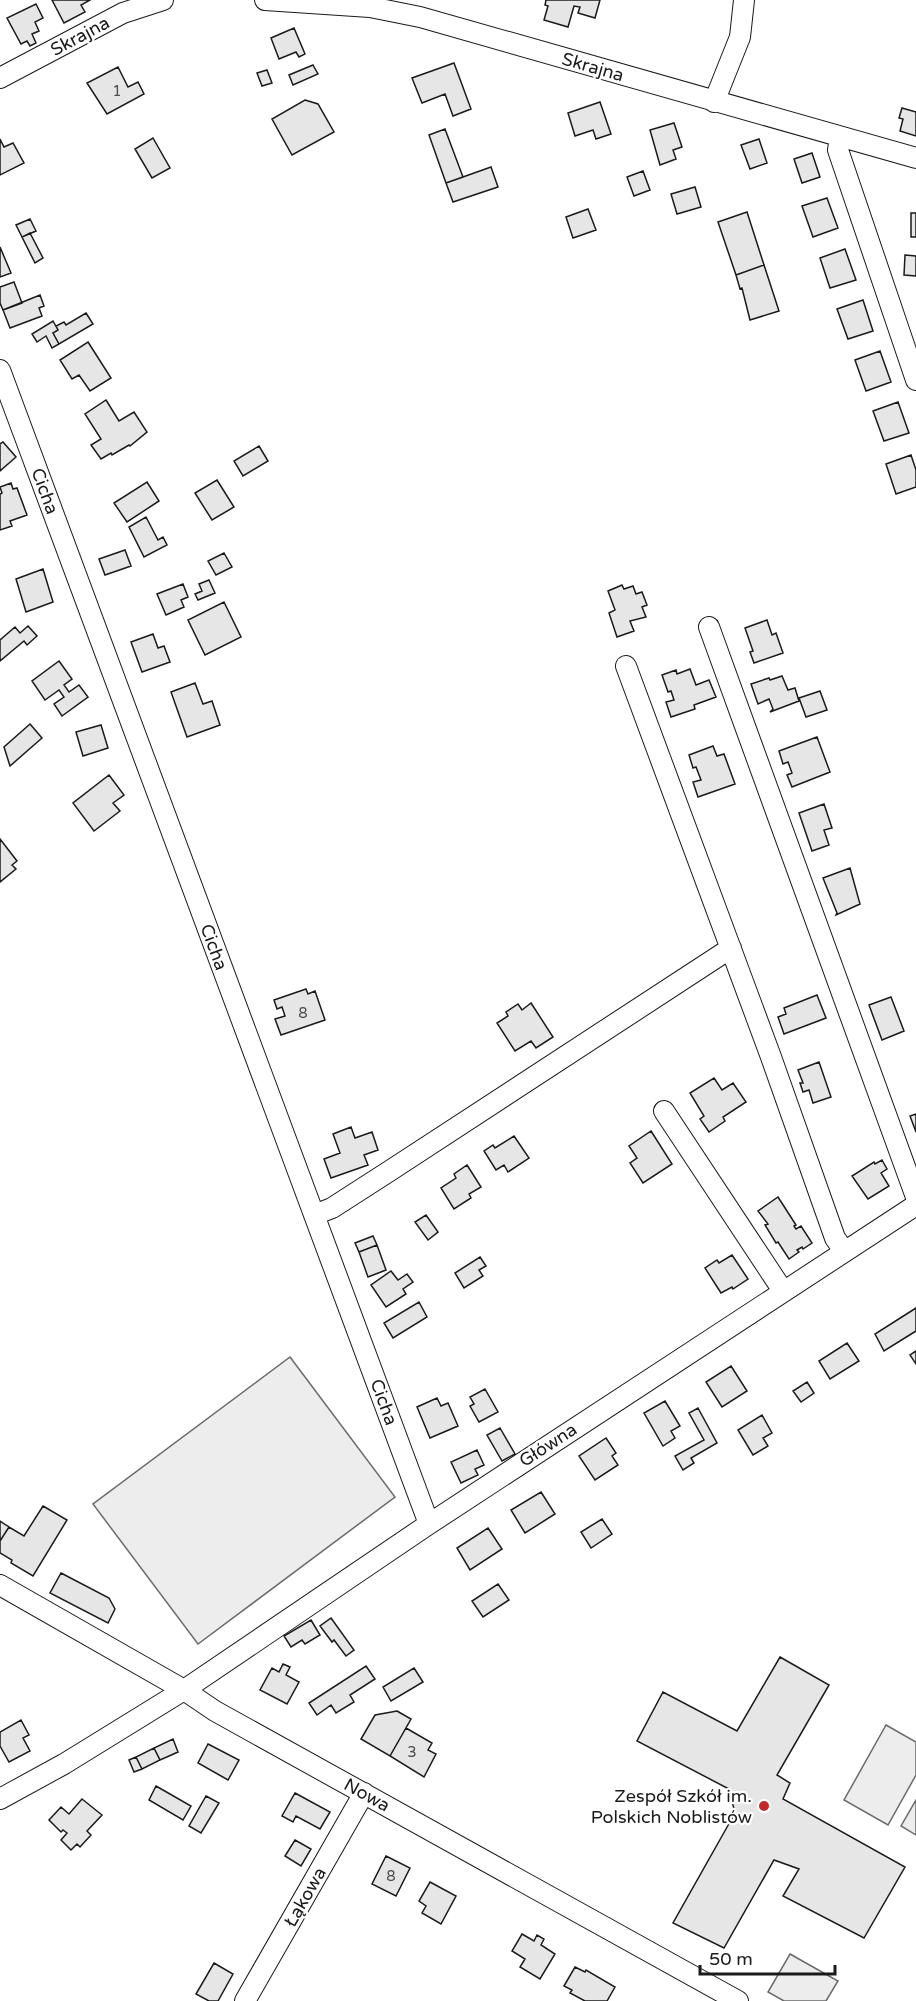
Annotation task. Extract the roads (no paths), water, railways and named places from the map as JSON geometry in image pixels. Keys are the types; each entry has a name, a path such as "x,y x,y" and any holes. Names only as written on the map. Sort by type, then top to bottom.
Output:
{"street":[{"name":"Skrajna","path":"0,78 123,13 163,0"},
{"name":"Skrajna","path":"265,0 371,4 916,158"},
{"path":"714,102 740,37 744,0"},
{"path":"840,137 838,150 916,380"},
{"name":"Cicha","path":"0,370 429,1524"},
{"path":"709,627 916,1197"},
{"path":"626,666 835,1238 844,1251"},
{"path":"314,1215 332,1208 379,1178 730,948"},
{"path":"664,1111 783,1291"},
{"name":"Główna","path":"184,1690 429,1524 916,1205"},
{"name":"Nowa","path":"0,1585 184,1690 215,1711 738,2001"},
{"path":"0,1799 64,1764 184,1690"},
{"name":"Łąkowa","path":"245,2001 364,1793"}],"place":[{"name":"Zespół Szkół im. Polskich Noblistów","path":"764,1806"}]}
